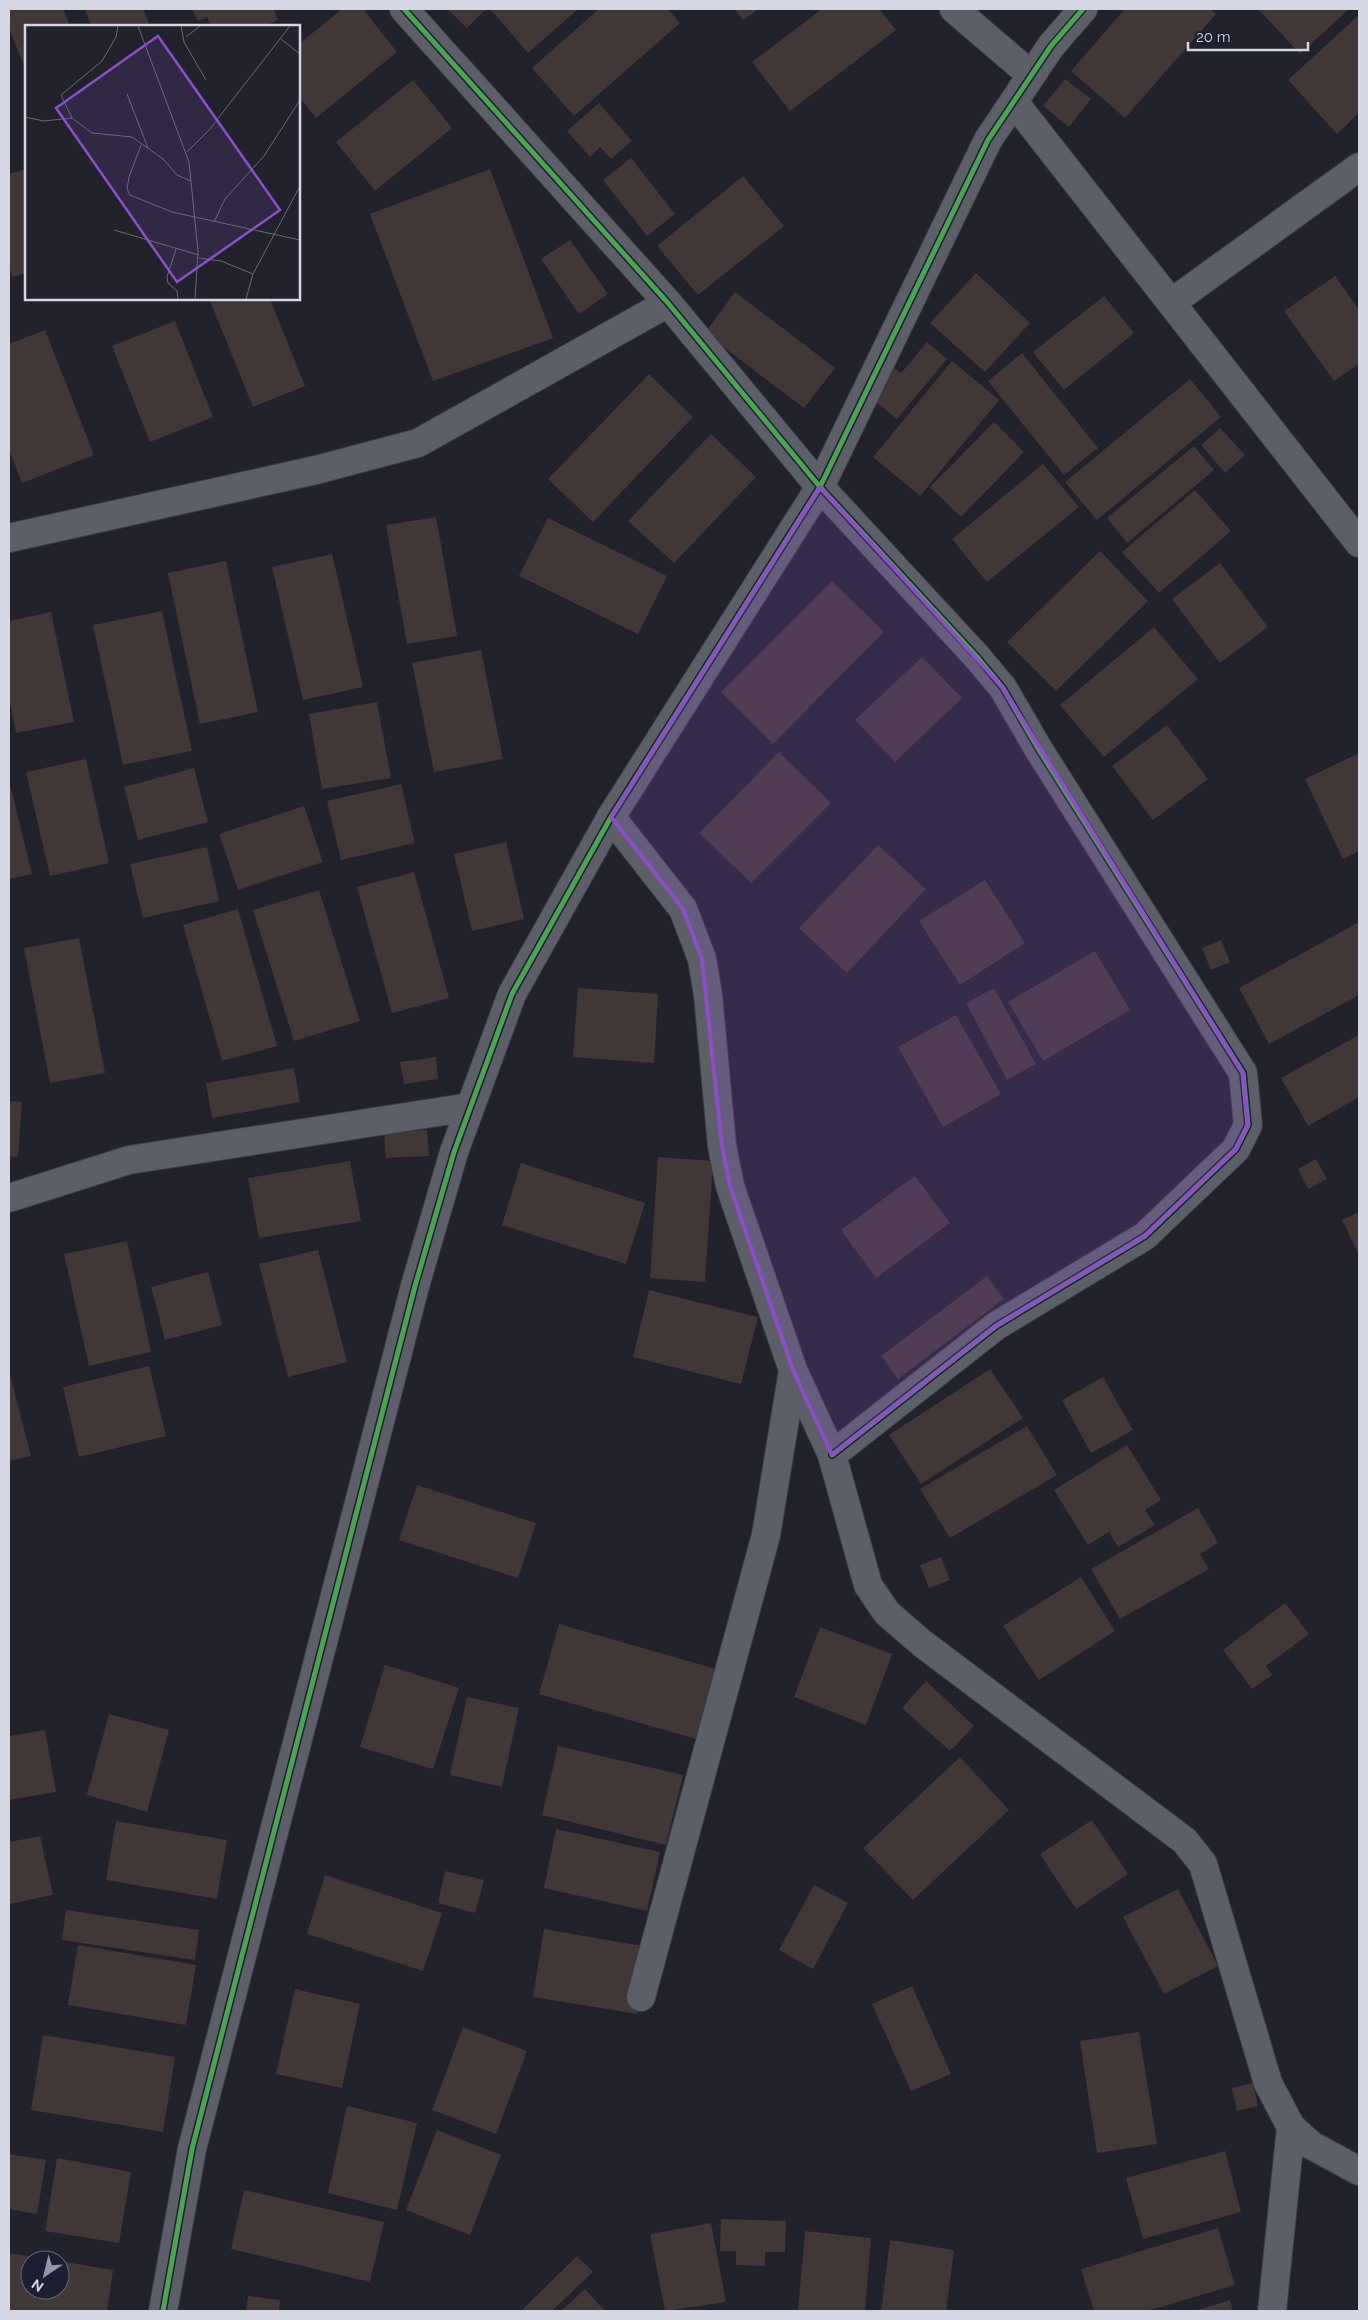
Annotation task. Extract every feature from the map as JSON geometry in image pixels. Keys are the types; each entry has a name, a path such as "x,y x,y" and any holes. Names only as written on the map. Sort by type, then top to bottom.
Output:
{"street":[{"path":"404,9 668,303 820,487 978,658 1002,688 1039,750 1243,1073 1248,1126 1236,1149 1145,1236 996,1326 832,1455"},
{"path":"954,9 1031,75"},
{"path":"163,2311 195,2140 414,1286 454,1152 512,994 611,817 820,487 988,140 1050,46 1083,9"},
{"path":"1014,102 1359,543"},
{"path":"1171,302 1359,167"},
{"path":"9,538 316,470 418,443 668,303"},
{"path":"611,817 683,910 702,959 708,995 722,1146 730,1186 793,1370 832,1455 868,1585 887,1614 923,1644 1185,1841 1203,1864 1268,2084 1291,2127 1311,2144 1359,2171"},
{"path":"9,1198 129,1160 470,1107"},
{"path":"641,1997 766,1535 793,1370"},
{"path":"1272,2311 1291,2127"}],"highlighted area":[{"path":"820,487 1003,688 1243,1073 1248,1125 1236,1149 1145,1236 996,1326 832,1455 793,1370 730,1186 722,1146 702,959 683,909 611,817"}],"building":[{"path":"9,9 63,9 70,25 25,25 25,68 9,28"},
{"path":"85,9 143,9 150,25 91,25"},
{"path":"192,9 273,9 278,20 266,25 211,25 207,17 198,21"},
{"path":"342,9 363,9 397,52 316,118 300,98 300,43"},
{"path":"447,9 483,9 485,10 467,28"},
{"path":"492,9 578,9 528,53"},
{"path":"599,9 668,9 680,23 574,116 532,68"},
{"path":"735,9 759,9 743,20"},
{"path":"822,9 879,9 896,30 790,111 752,62"},
{"path":"1125,9 1210,9 1216,14 1125,118 1071,71"},
{"path":"1258,9 1349,9 1300,54"},
{"path":"1359,15 1359,113 1337,134 1288,80"},
{"path":"1065,79 1091,99 1069,127 1043,106"},
{"path":"413,80 452,128 375,191 336,142"},
{"path":"599,103 632,141 611,159 600,147 590,157 567,131"},
{"path":"631,158 675,214 647,236 603,180"},
{"path":"25,169 25,273 12,277 9,266 9,174"},
{"path":"490,169 553,338 433,381 370,214"},
{"path":"743,176 784,226 698,295 657,246"},
{"path":"570,240 608,294 579,314 541,259"},
{"path":"976,273 1030,323 985,372 930,323"},
{"path":"1335,276 1359,310 1359,364 1334,381 1284,311"},
{"path":"735,292 835,368 804,408 705,333"},
{"path":"1104,296 1134,333 1064,390 1033,352"},
{"path":"270,300 305,386 253,407 210,301"},
{"path":"175,321 213,417 150,442 112,346"},
{"path":"45,330 94,455 22,483 9,450 9,344"},
{"path":"927,342 947,359 897,419 866,394 891,365 901,373"},
{"path":"1022,353 1098,448 1064,475 988,381"},
{"path":"952,361 999,400 920,496 873,457"},
{"path":"649,374 693,417 593,522 548,479"},
{"path":"1190,379 1221,417 1097,520 1065,482"},
{"path":"994,422 1024,452 961,517 930,487"},
{"path":"1220,428 1245,455 1225,473 1201,445"},
{"path":"711,434 756,477 674,563 628,521"},
{"path":"1194,446 1214,470 1127,543 1107,518"},
{"path":"1043,464 1079,507 987,582 952,539"},
{"path":"1195,490 1231,531 1159,593 1122,552"},
{"path":"436,517 457,636 407,644 386,525"},
{"path":"548,518 667,576 638,634 519,576"},
{"path":"1100,551 1148,601 1056,691 1007,642"},
{"path":"332,554 363,687 303,700 272,567"},
{"path":"226,561 258,712 200,724 168,573"},
{"path":"1220,563 1268,627 1220,663 1172,599"},
{"path":"832,581 884,632 773,744 721,692"},
{"path":"162,611 192,751 123,765 93,625"},
{"path":"51,612 74,722 16,733 9,698 9,621"},
{"path":"1154,627 1198,679 1104,757 1060,705"},
{"path":"481,650 503,759 434,772 412,663"},
{"path":"922,657 962,698 895,762 855,720"},
{"path":"377,702 391,778 322,789 309,714"},
{"path":"1167,725 1208,779 1153,820 1112,766"},
{"path":"779,752 831,803 751,883 699,833"},
{"path":"1359,753 1359,851 1343,859 1305,779"},
{"path":"86,759 109,863 50,876 26,772"},
{"path":"194,768 208,822 138,840 124,787"},
{"path":"9,781 32,874 9,879"},
{"path":"401,784 415,843 341,860 327,801"},
{"path":"304,806 323,862 238,890 219,834"},
{"path":"506,842 524,919 472,931 454,854"},
{"path":"878,845 926,889 847,973 799,928"},
{"path":"207,847 219,901 143,918 130,864"},
{"path":"414,872 449,998 392,1013 357,887"},
{"path":"985,880 1025,943 960,985 919,921"},
{"path":"319,890 360,1021 294,1041 253,910"},
{"path":"238,909 277,1046 222,1061 183,925"},
{"path":"1359,922 1359,995 1269,1044 1239,988"},
{"path":"79,938 105,1073 50,1083 24,948"},
{"path":"1221,940 1230,962 1211,970 1202,948"},
{"path":"1095,951 1130,1010 1043,1061 1008,1002"},
{"path":"578,988 658,994 654,1063 573,1057"},
{"path":"994,988 1036,1064 1007,1080 966,1003"},
{"path":"956,1015 1001,1094 943,1127 898,1047"},
{"path":"1359,1035 1359,1097 1308,1126 1281,1078"},
{"path":"436,1057 438,1079 404,1084 400,1062"},
{"path":"294,1068 300,1102 212,1118 206,1083"},
{"path":"9,1101 22,1102 18,1157 9,1156"},
{"path":"427,1130 429,1156 386,1158 384,1133"},
{"path":"658,1157 713,1161 705,1282 650,1278"},
{"path":"1316,1159 1327,1179 1308,1189 1298,1169"},
{"path":"350,1161 361,1221 259,1238 248,1178"},
{"path":"521,1163 645,1203 626,1264 502,1225"},
{"path":"915,1176 950,1223 876,1278 841,1230"},
{"path":"1359,1212 1359,1255 1342,1220"},
{"path":"127,1241 151,1352 89,1366 64,1254"},
{"path":"318,1250 347,1362 288,1377 259,1264"},
{"path":"208,1272 222,1325 165,1340 151,1287"},
{"path":"987,1276 1004,1299 898,1379 881,1356"},
{"path":"649,1290 758,1317 741,1384 633,1357"},
{"path":"149,1366 166,1436 79,1457 63,1387"},
{"path":"990,1369 1023,1418 921,1484 889,1435"},
{"path":"9,1371 31,1456 9,1461"},
{"path":"1103,1377 1133,1430 1091,1453 1062,1400"},
{"path":"1027,1426 1057,1475 950,1538 920,1489"},
{"path":"1127,1445 1161,1500 1145,1510 1155,1525 1118,1547 1109,1532 1088,1545 1054,1490"},
{"path":"417,1485 536,1523 518,1578 399,1540"},
{"path":"1198,1508 1218,1543 1200,1554 1209,1569 1120,1619 1091,1569"},
{"path":"941,1557 950,1580 929,1588 920,1565"},
{"path":"1081,1577 1115,1631 1039,1680 1003,1626"},
{"path":"1285,1603 1309,1634 1266,1666 1272,1675 1252,1689 1223,1650"},
{"path":"559,1624 716,1669 696,1739 539,1694"},
{"path":"820,1627 892,1654 866,1725 794,1697"},
{"path":"385,1665 459,1688 433,1769 360,1747"},
{"path":"926,1681 974,1726 950,1751 902,1708"},
{"path":"467,1697 519,1708 502,1787 450,1775"},
{"path":"109,1714 169,1730 147,1812 87,1795"},
{"path":"45,1730 56,1792 9,1800 9,1736"},
{"path":"558,1746 683,1775 666,1845 542,1815"},
{"path":"960,1757 1009,1810 913,1900 863,1848"},
{"path":"1092,1820 1128,1874 1076,1909 1040,1854"},
{"path":"116,1821 227,1840 217,1899 106,1880"},
{"path":"556,1829 660,1852 647,1911 544,1888"},
{"path":"40,1836 53,1895 9,1904 9,1842"},
{"path":"445,1871 484,1880 475,1913 438,1903"},
{"path":"325,1875 442,1913 423,1971 307,1934"},
{"path":"814,1885 848,1903 813,1969 779,1950"},
{"path":"1178,1889 1218,1966 1164,1994 1123,1917"},
{"path":"66,1910 199,1930 195,1960 62,1940"},
{"path":"544,1929 648,1947 637,2014 533,1997"},
{"path":"78,1945 196,1965 186,2025 68,2005"},
{"path":"912,1986 951,2074 911,2091 872,2004"},
{"path":"295,1989 360,2004 342,2088 276,2074"},
{"path":"463,2027 527,2051 496,2134 432,2110"},
{"path":"1139,2032 1157,2144 1097,2153 1080,2041"},
{"path":"43,2035 175,2057 163,2132 31,2110"},
{"path":"1253,2083 1258,2106 1237,2111 1232,2088"},
{"path":"347,2106 417,2123 397,2210 328,2193"},
{"path":"437,2130 501,2155 470,2235 406,2210"},
{"path":"1225,2151 1241,2212 1143,2239 1126,2178"},
{"path":"9,2154 46,2160 37,2214 9,2209"},
{"path":"57,2158 131,2172 119,2243 45,2231"},
{"path":"244,2190 384,2222 370,2282 231,2249"},
{"path":"721,2219 786,2221 785,2252 765,2252 765,2266 736,2265 736,2251 720,2251"},
{"path":"711,2223 726,2302 665,2311 650,2234"},
{"path":"1218,2228 1235,2285 1147,2311 1094,2311 1081,2269"},
{"path":"805,2231 871,2238 865,2311 798,2311"},
{"path":"890,2240 954,2250 946,2311 881,2311"},
{"path":"9,2253 20,2255 20,2300 70,2300 70,2263 113,2270 107,2311 9,2311"},
{"path":"577,2256 593,2272 552,2311 525,2311 523,2309"},
{"path":"585,2289 605,2311 561,2311"},
{"path":"248,2296 280,2300 279,2311 246,2311"},
{"path":"1230,2300 1233,2311 1194,2311"}],"cycle path":[{"path":"404,9 668,303 820,487 978,658 1003,688 1039,750 1243,1073 1248,1125 1236,1149 1145,1236 996,1326 832,1455"},
{"path":"163,2311 192,2149 415,1286 454,1152 512,994 611,817 820,487 988,140 1051,46 1083,9"}]}
